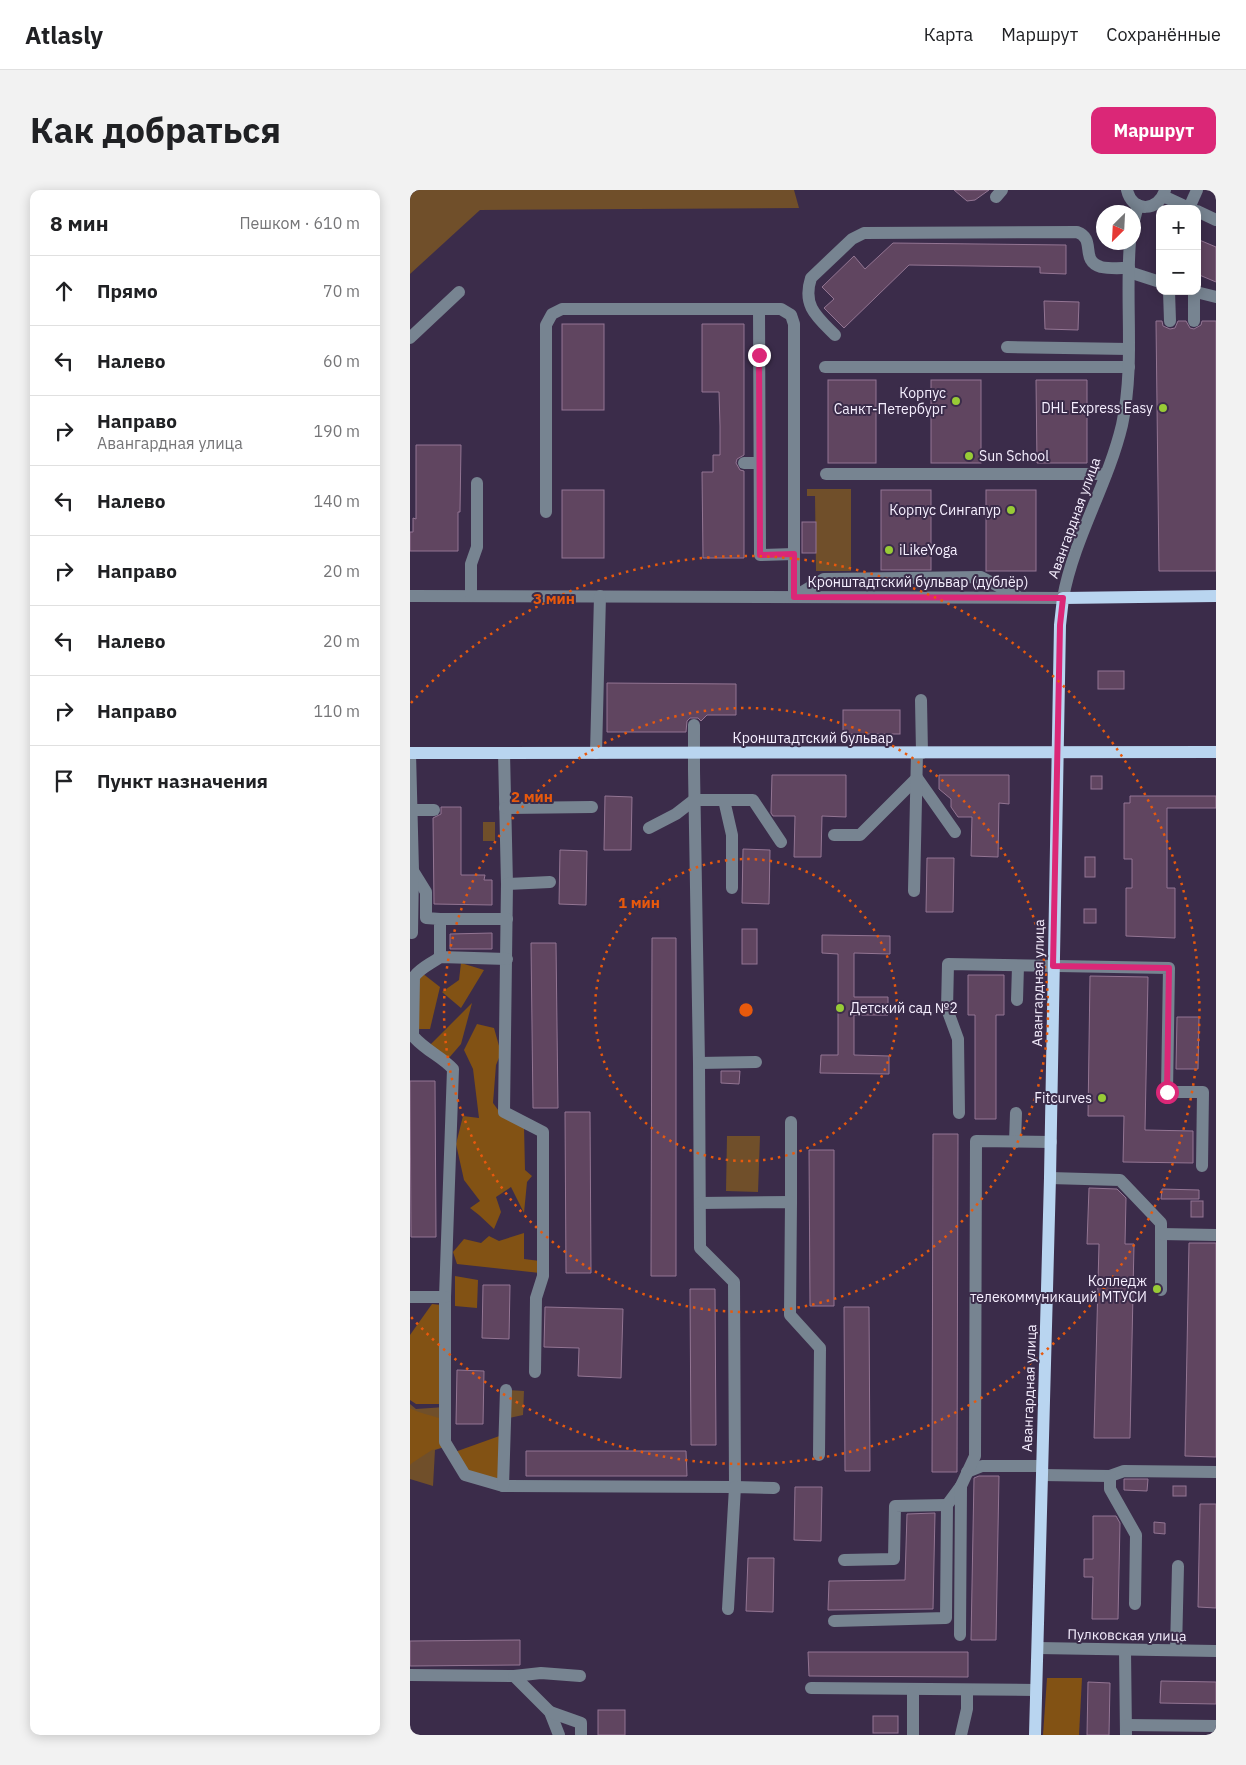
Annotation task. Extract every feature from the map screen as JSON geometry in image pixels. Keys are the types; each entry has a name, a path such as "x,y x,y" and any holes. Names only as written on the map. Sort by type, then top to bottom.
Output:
{"main road":[{"name":"Кронштадтский бульвар (дублёр)","path":"1063,598 1216,596"},
{"name":"Авангардная улица","path":"1035,1735 1051,1142 1060,625 1063,598"},
{"name":"Кронштадтский бульвар","path":"410,754 1216,752"}],"street":[{"path":"1128,190 1130,198 1138,205"},
{"path":"1194,205 1197,190"},
{"path":"1141,205 1150,206 1160,201 1164,193 1186,205"},
{"path":"1201,213 1216,220"},
{"path":"835,335 812,309 808,286 811,278 852,239 864,233 1076,232 1085,236 1088,242 1088,254 1096,264 1105,268 1129,270 1156,280"},
{"name":"Авангардная улица","path":"1063,598 1069,570 1106,474 1122,425 1129,367 1130,250"},
{"path":"410,338 459,292"},
{"path":"1201,294 1216,298"},
{"path":"1170,295 1170,321"},
{"path":"1193,295 1194,321"},
{"path":"546,512 546,326 552,314 562,309 781,309 791,315 794,324 794,597"},
{"path":"759,309 760,555 794,554"},
{"path":"1007,347 1129,349"},
{"path":"825,367 1129,367"},
{"path":"744,463 760,463"},
{"path":"826,474 1106,474"},
{"path":"471,596 471,564 477,547 477,483"},
{"path":"794,597 824,578 981,577 1019,598"},
{"name":"Кронштадтский бульвар (дублёр)","path":"410,596 1063,598"},
{"path":"596,753 600,596"},
{"path":"914,891 921,700"},
{"path":"694,725 700,1248 734,1282 735,1487 728,1609"},
{"path":"504,753 507,884 504,1112 543,1132 543,1276 536,1298 535,1372"},
{"path":"410,754 413,872 412,933"},
{"path":"917,778 955,832"},
{"path":"834,835 860,834 917,778"},
{"path":"649,828 676,814 694,800 753,800 781,842"},
{"path":"724,800 732,834 732,888"},
{"path":"505,808 592,807"},
{"path":"412,810 434,810"},
{"path":"413,872 426,892 426,918 507,919"},
{"path":"507,884 550,882"},
{"path":"440,919 440,957"},
{"path":"507,959 440,957 429,966 419,970 414,977 414,1036 422,1047 453,1069 445,1297 445,1442 465,1475 503,1486 774,1488"},
{"path":"959,1113 958,1039 947,1009 948,964 1169,968 1167,1092 1203,1092 1202,1166"},
{"path":"1017,1000 1018,966"},
{"path":"699,1063 756,1062"},
{"path":"1015,1142 1016,1113"},
{"path":"791,1122 790,1315 820,1348 819,1455"},
{"path":"834,1621 946,1618 947,1504 961,1486 975,1456 976,1141 1051,1142"},
{"path":"1050,1178 1120,1180 1162,1222 1161,1290"},
{"path":"700,1203 791,1202"},
{"path":"1161,1234 1216,1236"},
{"path":"410,1297 445,1297"},
{"path":"503,1486 506,1390"},
{"path":"967,1472 982,1466 1110,1476 1124,1471 1216,1472"},
{"path":"1110,1476 1110,1489 1136,1535 1135,1604"},
{"path":"960,1635 961,1486"},
{"path":"844,1560 894,1559 895,1506 947,1504"},
{"path":"1176,1650 1178,1566"},
{"name":"Пулковская улица","path":"1038,1648 1216,1651"},
{"path":"1125,1650 1126,1730 1216,1726"},
{"path":"410,1675 514,1676 542,1673 580,1676"},
{"path":"514,1676 550,1712 559,1735"},
{"path":"811,1688 1036,1690"},
{"path":"913,1690 913,1735"},
{"path":"961,1735 967,1709 968,1690"},
{"path":"550,1712 581,1724 582,1735"}],"shaded area":[{"path":"410,190 794,190 799,208 480,210 410,274"},
{"path":"807,489 851,489 851,571 816,571 815,496 807,496"},
{"path":"483,822 495,822 495,841 483,841"},
{"path":"461,963 484,970 461,1008 442,992 459,980"},
{"path":"422,973 440,987 430,1029 418,1029 417,982"},
{"path":"472,1003 461,1044 448,1059 429,1046"},
{"path":"477,1024 494,1028 501,1053 496,1065 493,1103 501,1114 524,1127 525,1170 532,1176 527,1182 524,1213 511,1187 496,1197 501,1212 494,1229 470,1208 480,1201 464,1180 456,1144 463,1116 479,1118 473,1069 464,1050"},
{"path":"727,1136 760,1136 758,1192 726,1191"},
{"path":"524,1233 524,1259 540,1261 540,1273 457,1264 453,1252 464,1239 481,1243 489,1236 499,1241"},
{"path":"455,1276 478,1280 477,1308 455,1306"},
{"path":"432,1304 441,1305 440,1404 416,1404 410,1400 410,1335"},
{"path":"506,1390 524,1391 523,1415 505,1419"},
{"path":"410,1404 416,1409 445,1407 444,1447 435,1450 433,1486 410,1479"},
{"path":"410,1408 445,1420 444,1447 432,1450 410,1465"},
{"path":"505,1434 503,1486 465,1475 452,1453"},
{"path":"1047,1678 1082,1678 1079,1735 1043,1735"}],"building":[{"path":"954,190 989,190 975,200 967,201"},
{"path":"1201,241 1216,247 1216,282 1201,276"},
{"path":"893,243 1066,245 1066,274 1040,273 1040,267 909,265 844,328 824,308 834,299 822,287 854,256 865,269"},
{"path":"1044,301 1079,302 1078,330 1045,329"},
{"path":"1156,321 1162,321 1163,326 1170,329 1175,328 1178,321 1186,321 1190,328 1194,329 1201,325 1202,321 1216,321 1216,571 1159,571"},
{"path":"562,324 604,324 604,410 562,410"},
{"path":"702,324 744,324 744,455 737,459 736,463 740,470 744,471 744,558 703,558 702,472 713,472 713,455 720,455 720,426 719,392 702,392"},
{"path":"828,380 876,380 876,463 828,463"},
{"name":"Корпус Санкт-Петербург","path":"931,380 981,380 981,463 931,463"},
{"path":"1036,380 1087,380 1087,463 1037,463"},
{"path":"416,445 461,445 458,551 410,551 410,532 413,532 413,518 416,519"},
{"path":"562,490 604,490 604,558 562,558"},
{"path":"881,490 931,490 931,570 881,570"},
{"name":"Корпус Сингапур","path":"986,490 1036,490 1036,571 986,571"},
{"path":"802,522 816,522 816,553 802,553"},
{"path":"1098,671 1124,671 1124,689 1098,689"},
{"path":"607,683 736,684 736,715 707,715 701,721 698,718 690,718 687,721 686,732 607,732"},
{"path":"843,710 900,710 900,734 843,734"},
{"path":"772,775 846,775 846,817 822,816 821,857 794,857 795,816 773,816 771,813"},
{"path":"939,775 1009,775 1009,804 999,803 998,857 971,856 972,817 958,817 951,807 951,799 939,789"},
{"path":"1091,776 1102,776 1102,789 1091,789"},
{"path":"605,796 632,797 631,850 604,850"},
{"path":"1130,796 1216,796 1216,808 1167,808 1167,888 1175,888 1175,938 1126,936 1126,888 1132,888 1132,859 1124,859 1124,803 1130,803"},
{"path":"441,807 461,807 461,875 485,875 484,880 492,880 492,905 434,904 433,818 441,814"},
{"path":"743,849 770,850 769,904 742,903"},
{"path":"560,850 587,851 586,905 559,904"},
{"path":"1085,857 1095,857 1095,877 1085,877"},
{"path":"927,858 954,858 953,912 926,912"},
{"path":"1084,909 1096,909 1096,923 1084,923"},
{"path":"742,929 757,929 757,964 742,964"},
{"path":"492,933 492,949 450,949 450,934"},
{"path":"822,935 890,936 890,954 854,953 854,997 888,997 888,1015 854,1015 854,1055 889,1056 889,1074 820,1073 821,1055 838,1055 838,954 822,953"},
{"path":"652,938 676,938 676,1276 651,1276"},
{"path":"531,943 556,943 558,1108 533,1108"},
{"path":"968,975 1004,975 1004,1015 996,1015 996,1119 975,1119 975,1015 968,1015"},
{"path":"1090,976 1148,977 1145,1130 1193,1131 1193,1163 1123,1162 1124,1116 1088,1116"},
{"path":"1177,1017 1199,1017 1198,1069 1176,1069"},
{"path":"721,1071 740,1071 739,1084 721,1083"},
{"path":"410,1081 435,1081 436,1237 411,1237"},
{"path":"565,1112 590,1112 591,1273 566,1273"},
{"path":"933,1134 958,1134 957,1472 932,1472"},
{"path":"809,1150 834,1150 834,1306 810,1306"},
{"path":"1089,1188 1117,1189 1126,1198 1125,1244 1134,1244 1130,1438 1094,1438 1099,1244 1087,1244"},
{"path":"1162,1189 1199,1190 1199,1199 1161,1199"},
{"path":"1191,1201 1203,1201 1203,1217 1191,1217"},
{"path":"1189,1243 1216,1243 1216,1457 1185,1456"},
{"path":"483,1285 510,1285 509,1339 482,1338"},
{"path":"690,1289 715,1289 716,1445 691,1445"},
{"path":"545,1307 623,1309 621,1378 578,1376 579,1348 544,1347"},
{"path":"844,1307 869,1307 870,1471 845,1471"},
{"path":"457,1370 484,1371 483,1424 456,1424"},
{"path":"526,1451 686,1451 687,1476 526,1476"},
{"path":"979,1476 999,1476 996,1640 971,1640 974,1478"},
{"path":"1124,1479 1148,1479 1147,1491 1124,1490"},
{"path":"1173,1486 1186,1486 1186,1496 1173,1496"},
{"path":"795,1487 822,1487 821,1541 794,1540"},
{"path":"1200,1504 1216,1504 1216,1608 1198,1607"},
{"path":"935,1513 933,1609 828,1610 829,1581 905,1580 907,1514"},
{"path":"1093,1516 1116,1516 1120,1523 1118,1619 1092,1619 1093,1577 1084,1577 1084,1559 1093,1559"},
{"path":"1154,1522 1165,1523 1165,1534 1154,1533"},
{"path":"748,1558 774,1558 773,1612 746,1611"},
{"path":"520,1640 520,1665 410,1666 410,1641"},
{"path":"808,1652 968,1652 968,1677 809,1676"},
{"path":"1161,1681 1216,1682 1216,1704 1160,1703"},
{"path":"1088,1682 1110,1683 1109,1735 1087,1735"},
{"path":"598,1710 625,1710 625,1735 598,1735"},
{"path":"873,1716 898,1716 898,1733 873,1733"}],"place":[{"name":"Корпус Санкт-Петербург","path":"956,401"},
{"name":"DHL Express Easy","path":"1163,408"},
{"name":"Sun School","path":"969,456"},
{"name":"Корпус Сингапур","path":"1011,510"},
{"name":"iLikeYoga","path":"889,550"},
{"name":"Детский сад №2","path":"840,1008"},
{"name":"Fitcurves","path":"1102,1098"},
{"name":"Колледж телекоммуникаций МТУСИ","path":"1157,1289"}],"route":[{"path":"759,355 760,555 794,554 794,597 1063,598 1060,625 1053,966 1169,968 1167,1092"}]}
